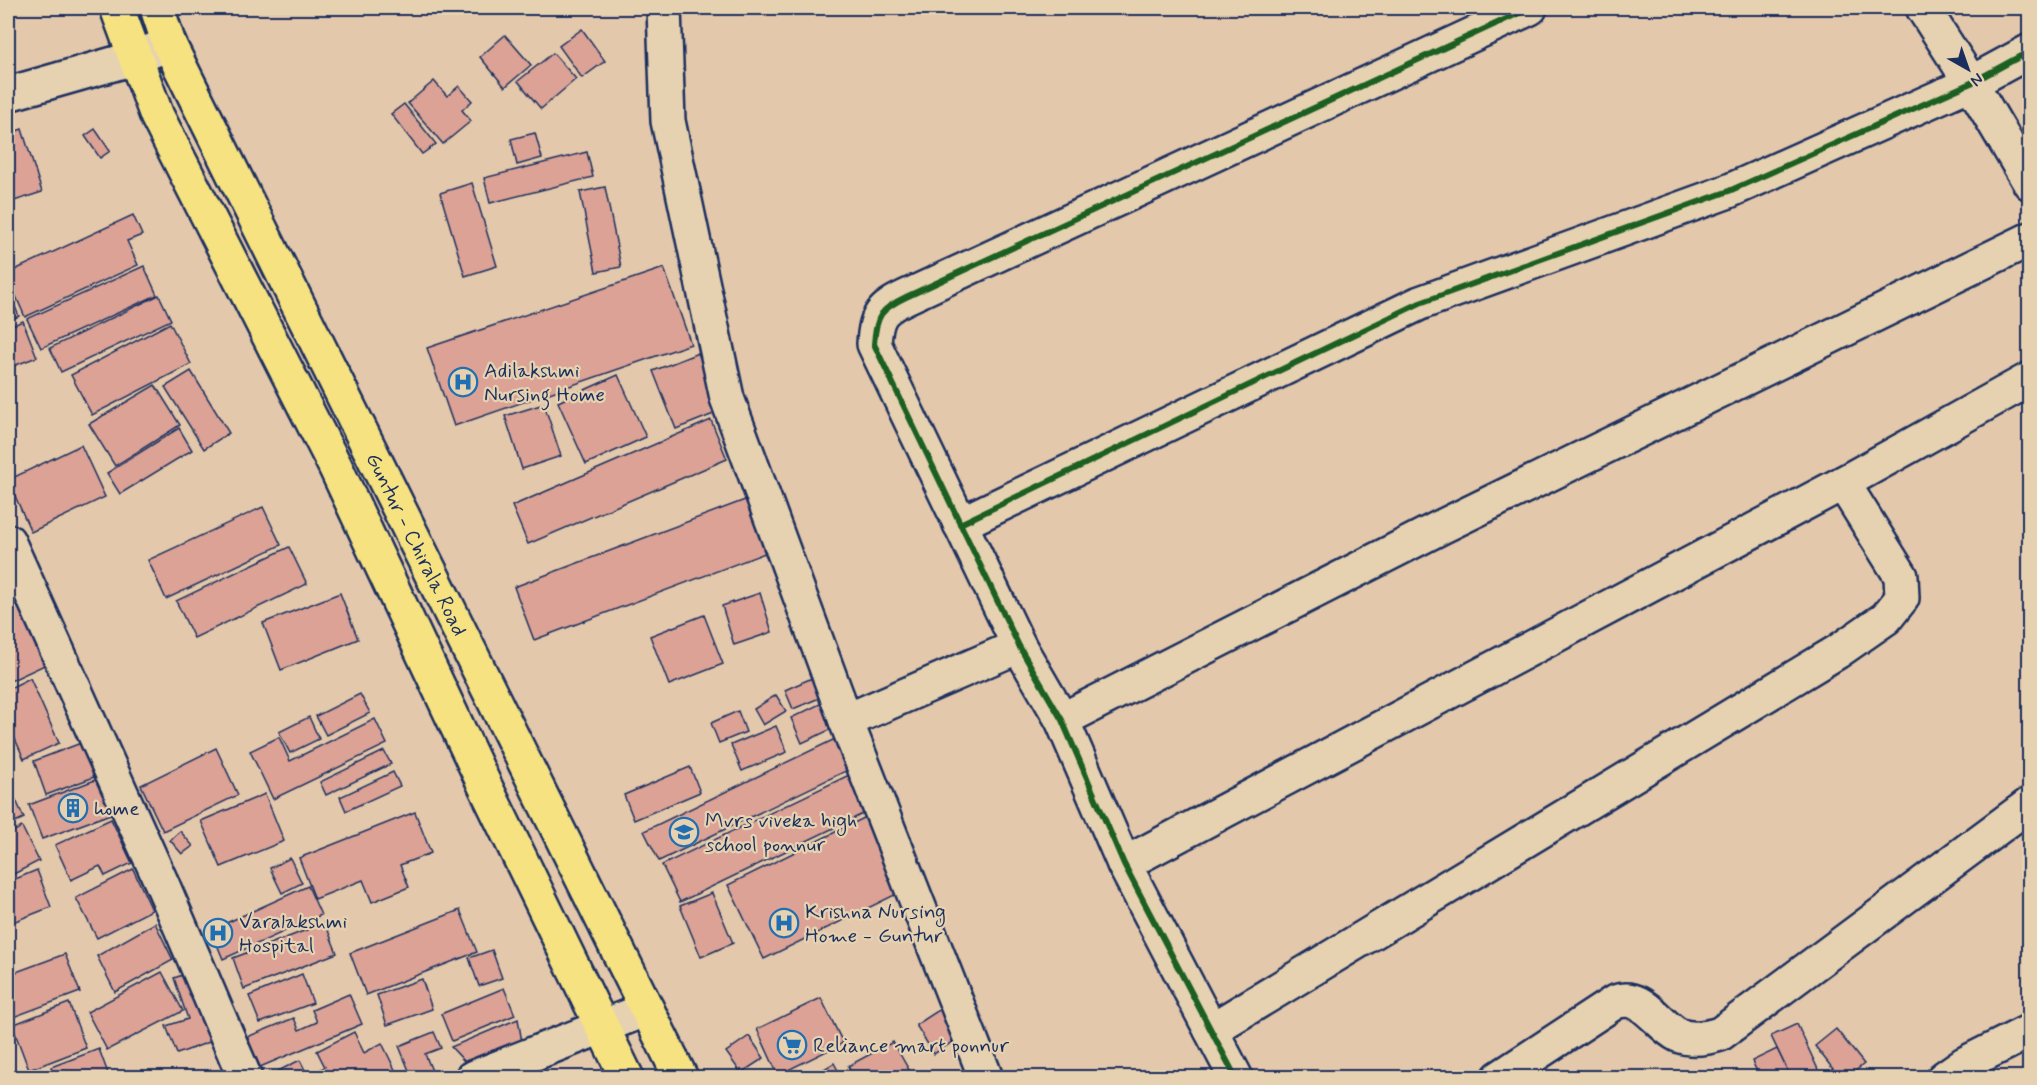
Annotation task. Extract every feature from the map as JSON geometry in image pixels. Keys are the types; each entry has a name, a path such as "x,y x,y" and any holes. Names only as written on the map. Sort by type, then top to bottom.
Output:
{"main road":[{"name":"Guntur - Chirala Road","path":"117,8 157,116 335,466 601,1029 627,1077"},
{"name":"Guntur - Chirala Road","path":"157,8 169,44 681,1077"},
{"path":"410,627 450,610"}],"street":[{"path":"664,8 668,121 727,398 846,721 986,1077"},
{"path":"1236,1077 1124,864 1062,720 1019,646 960,524 874,344 875,324 887,306 1530,8"},
{"path":"1923,8 1971,83 2030,183"},
{"path":"8,94 134,58 169,44"},
{"path":"960,524 1419,303 1729,191 1971,83 2030,51"},
{"path":"1062,720 1441,527 2030,239"},
{"path":"1124,864 1843,483 2030,379"},
{"path":"1211,1030 1838,652 1886,618 1902,598 1901,576 1843,483"},
{"path":"8,541 245,1077"},
{"path":"846,721 1019,646"},
{"path":"1499,1077 1615,1002 1625,999 1636,1001 1679,1035 1700,1039 1720,1035 2030,804"},
{"path":"472,1077 647,1010"},
{"path":"1944,1077 1964,1064 2030,1030"}],"building":[{"path":"582,29 605,61 582,78 559,46"},
{"path":"505,35 531,65 505,87 480,57"},
{"path":"553,53 576,79 541,109 518,81"},
{"path":"434,81 447,96 459,86 472,101 462,110 471,121 443,144 408,103"},
{"path":"404,104 436,144 422,154 391,114"},
{"path":"22,129 42,192 8,203 8,134"},
{"path":"95,129 110,151 100,158 85,136"},
{"path":"535,133 542,158 517,165 511,139"},
{"path":"587,152 593,177 490,203 484,178"},
{"path":"472,183 497,266 465,276 440,193"},
{"path":"605,187 621,267 596,272 580,192"},
{"path":"133,215 142,235 127,241 138,265 25,317 8,278 8,273"},
{"path":"144,266 157,295 41,348 27,319"},
{"path":"664,268 691,344 454,426 427,348"},
{"path":"8,290 19,316 8,321"},
{"path":"159,295 171,320 61,372 50,348"},
{"path":"23,321 37,357 8,368 8,327"},
{"path":"170,323 191,364 92,415 71,375"},
{"path":"698,353 721,411 676,429 653,371"},
{"path":"191,371 229,433 204,449 165,387"},
{"path":"618,375 646,437 586,464 558,402"},
{"path":"155,385 180,425 115,466 89,424"},
{"path":"544,404 561,456 522,469 505,416"},
{"path":"711,420 727,459 528,544 512,506"},
{"path":"179,428 192,450 120,494 107,473"},
{"path":"81,445 105,497 31,532 8,480"},
{"path":"753,497 773,550 534,640 514,587"},
{"path":"263,507 281,545 166,599 148,560"},
{"path":"289,547 307,584 194,638 176,601"},
{"path":"8,571 19,596 8,601"},
{"path":"340,593 358,639 281,670 263,623"},
{"path":"760,593 772,632 734,645 722,606"},
{"path":"21,603 49,663 8,682 8,609"},
{"path":"704,615 723,664 669,685 650,636"},
{"path":"821,674 829,694 793,709 785,690"},
{"path":"30,678 59,743 24,759 8,723 8,689"},
{"path":"360,694 370,713 326,735 316,716"},
{"path":"776,695 786,711 763,725 754,709"},
{"path":"826,701 838,726 802,743 791,718"},
{"path":"738,711 746,732 719,743 711,723"},
{"path":"309,717 319,739 290,753 279,732"},
{"path":"375,719 387,744 273,799 250,751 279,737 290,761"},
{"path":"776,726 787,752 742,771 731,745"},
{"path":"835,739 850,769 659,861 644,831"},
{"path":"81,743 94,777 46,795 34,761"},
{"path":"216,748 238,795 163,831 141,785"},
{"path":"384,751 391,764 326,795 320,782"},
{"path":"690,767 700,792 634,820 624,795"},
{"path":"393,772 400,786 346,811 340,797"},
{"path":"849,775 867,812 680,902 662,865"},
{"name":"home","path":"103,777 116,812 42,839 29,805"},
{"path":"11,789 24,818 8,825 8,791"},
{"path":"265,794 284,841 221,867 201,821"},
{"path":"415,812 431,853 400,865 409,887 372,902 363,880 315,899 299,858"},
{"path":"872,814 909,888 764,959 728,885"},
{"path":"111,819 132,863 105,876 100,866 71,880 55,845"},
{"path":"22,827 39,861 8,877 8,834"},
{"path":"180,831 193,846 182,854 170,840"},
{"path":"290,858 302,883 282,893 270,868"},
{"path":"133,869 152,910 97,938 76,898"},
{"path":"37,870 51,907 8,924 8,882"},
{"path":"308,886 321,915 223,959 211,930"},
{"path":"712,893 733,943 701,957 680,906"},
{"path":"460,910 477,952 366,995 350,953"},
{"path":"155,923 173,960 115,992 97,956"},
{"path":"325,923 337,953 244,989 233,958"},
{"path":"492,950 502,978 479,986 469,958"},
{"path":"65,954 80,992 8,1019 8,975"},
{"path":"162,972 183,1011 107,1050 87,1012"},
{"path":"188,973 212,1041 177,1054 166,1026 188,1019 174,978"},
{"path":"302,974 313,1003 260,1023 249,996"},
{"path":"422,979 432,1009 387,1025 377,995"},
{"path":"504,988 515,1015 452,1041 441,1014"},
{"path":"349,994 362,1024 260,1067 247,1037 294,1018 299,1030 317,1022 312,1010"},
{"path":"821,998 843,1043 778,1075 757,1029"},
{"path":"69,1003 86,1048 29,1070 12,1025"},
{"path":"942,1008 960,1037 934,1054 916,1025"},
{"path":"518,1019 522,1042 467,1064 451,1047"},
{"path":"1797,1024 1822,1078 1791,1078 1771,1036"},
{"path":"1836,1029 1864,1064 1847,1078 1840,1078 1815,1046"},
{"path":"354,1032 364,1053 382,1043 399,1078 264,1078 300,1060 308,1076 325,1067 317,1051"},
{"path":"434,1032 441,1048 425,1054 435,1078 412,1078 399,1046"},
{"path":"749,1036 764,1058 741,1073 726,1052"},
{"path":"893,1042 909,1070 896,1078 854,1078 848,1066"},
{"path":"99,1049 109,1076 104,1078 54,1078 51,1067"},
{"path":"1777,1049 1791,1078 1760,1078 1752,1061"},
{"path":"834,1063 842,1078 809,1078"}],"cycle path":[{"path":"1236,1078 1124,864 1062,720 1019,646 874,344 876,326 885,309 906,297 1530,8"},
{"path":"960,524 1420,303 1729,191 1971,83 2030,51"}],"place":[{"name":"Adilakshmi Nursing Home","path":"463,382"},
{"name":"home","path":"73,808"},
{"name":"Mvrs viveka high school ponnur","path":"684,832"},
{"name":"Krishna Nursing Home - Guntur","path":"784,923"},
{"name":"Varalakshmi Hospital","path":"218,933"},
{"name":"Reliance mart ponnur","path":"792,1045"}]}
